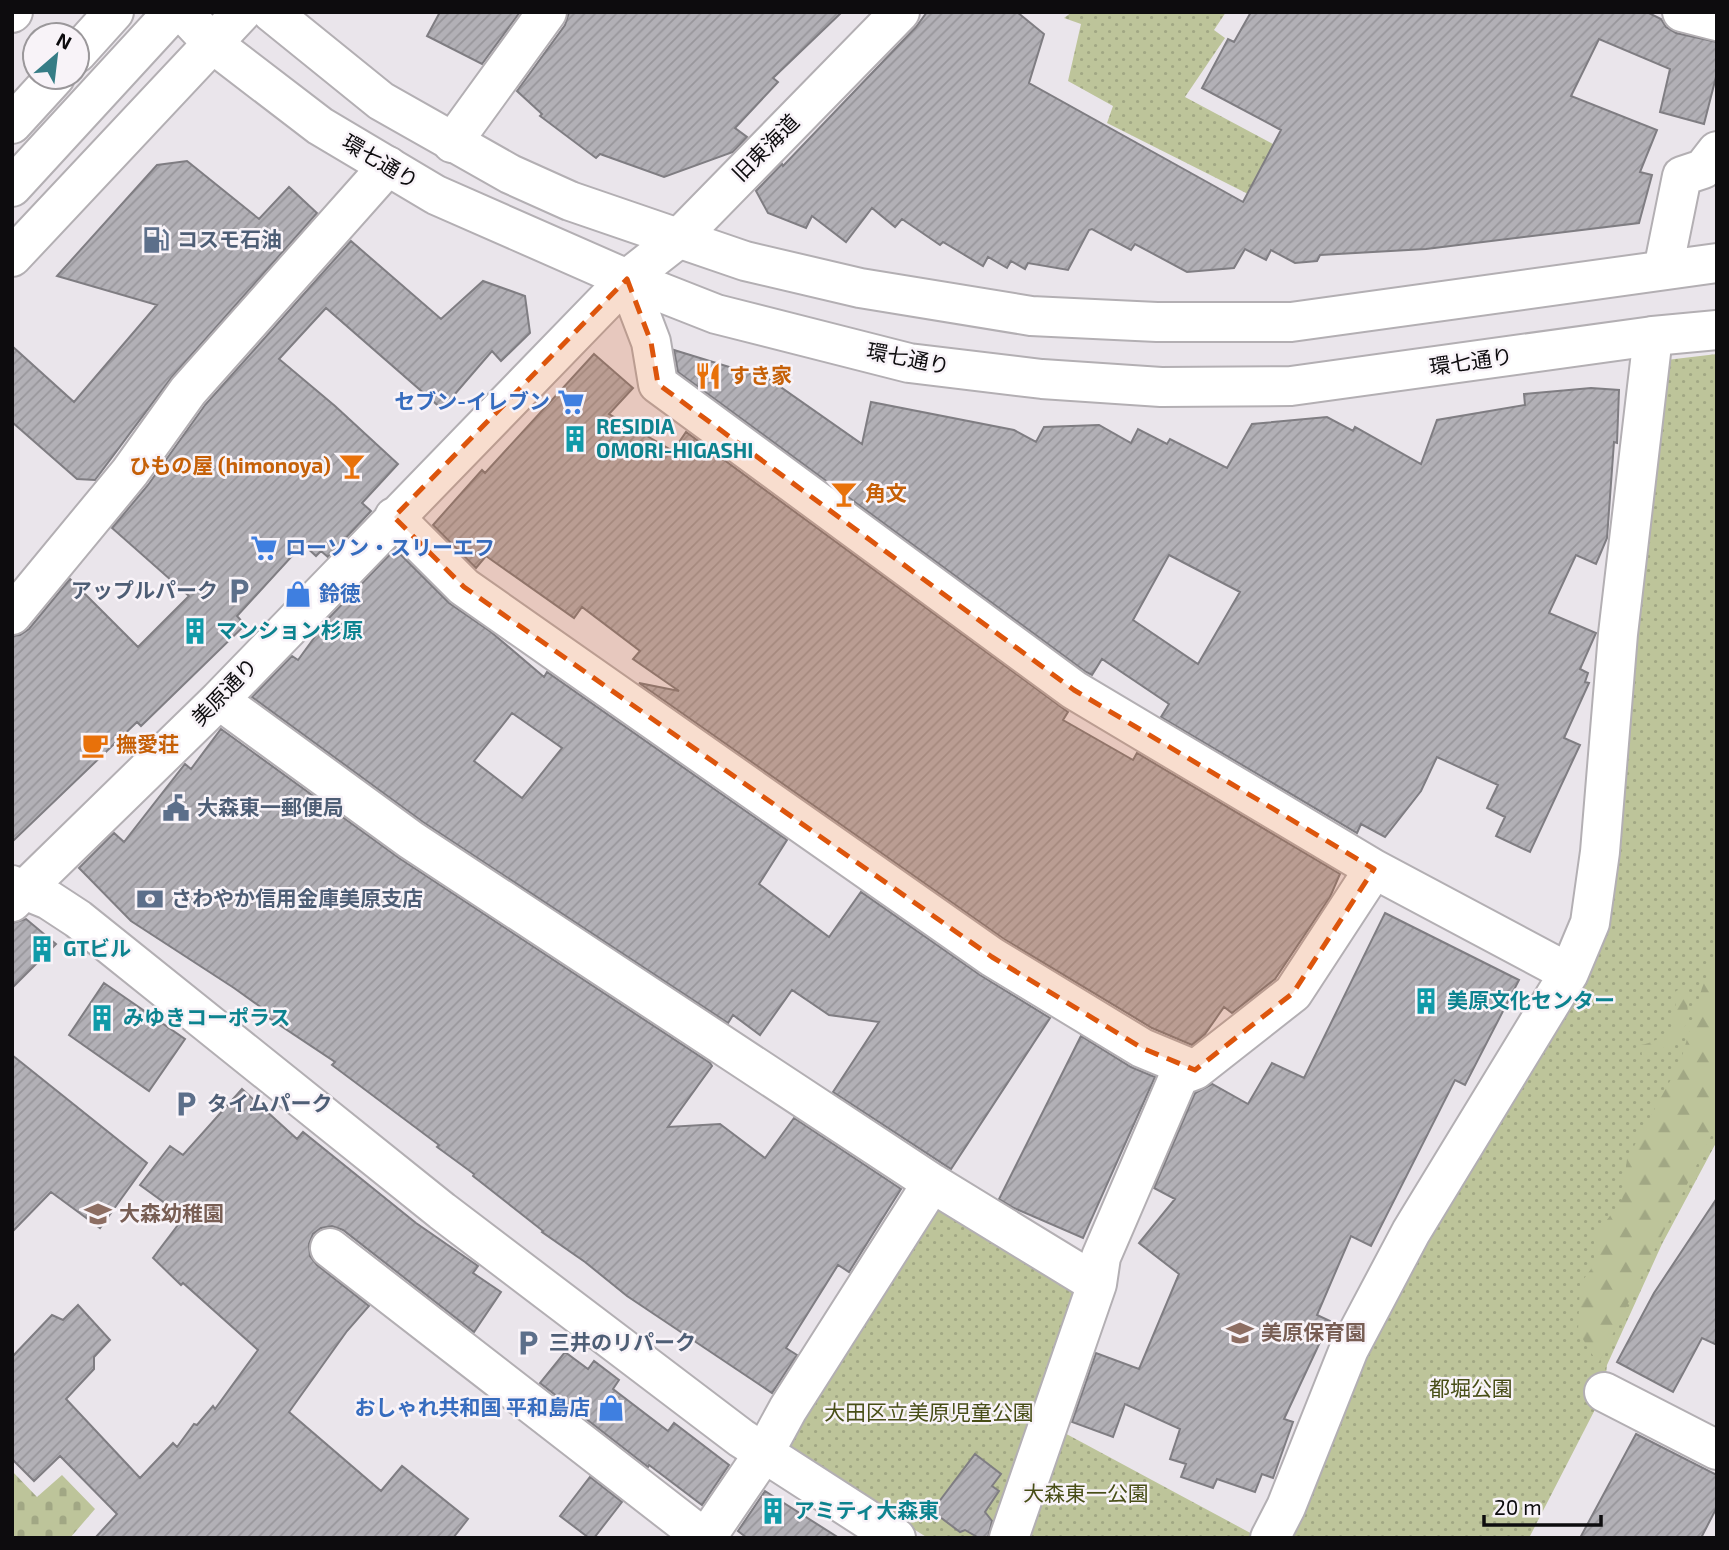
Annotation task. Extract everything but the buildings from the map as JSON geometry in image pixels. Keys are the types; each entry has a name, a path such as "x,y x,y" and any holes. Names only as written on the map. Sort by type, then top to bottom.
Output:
{"main road":[{"path":"91,37 114,12"},
{"path":"12,187 173,12"},
{"name":"環七通り","path":"183,12 213,44 320,126 436,195 627,279 716,314 909,363 1042,379 1161,387 1290,387 1717,330"},
{"path":"12,257 242,12"},
{"path":"271,12 381,101 510,174 570,201 745,261 860,288 1031,316 1157,322 1291,322 1717,262"},
{"path":"452,143 547,12"},
{"name":"旧東海道","path":"627,279 678,239 900,12"},
{"path":"1682,12 1717,21"},
{"path":"12,124 42,91"},
{"path":"1663,270 1682,176 1703,169 1717,151"},
{"path":"12,615 130,471 188,391 388,166"},
{"path":"627,279 651,342 658,384 1074,691 1374,869 1569,973"},
{"name":"美原通り","path":"16,893 219,699 627,279"},
{"path":"1270,1538 1286,1507 1349,1349 1410,1233 1569,973 1590,923 1600,852 1618,634 1653,337"},
{"path":"394,517 464,587 992,957 1142,1048 1195,1070"},
{"path":"219,699 411,840 932,1183 1097,1284"},
{"path":"1009,1538 1097,1284 1101,1257 1179,1076 1195,1070 1293,993 1374,869"},
{"path":"16,893 49,900 78,919 442,1211 764,1453 896,1538"},
{"path":"330,1248 705,1538 764,1453 788,1409 932,1183"},
{"path":"1604,1392 1717,1450"}],"highlighted area":[{"path":"627,279 651,342 658,384 1074,690 1374,869 1293,993 1195,1070 1142,1048 992,957 464,587 394,517"}],"green space":[{"path":"1072,12 1226,12 1214,30 1225,38 1185,97 1273,144 1252,196 1107,123 1113,106 1068,81 1081,24 1064,18"},
{"name":"都堀公園","path":"1717,354 1717,1141 1662,1244 1607,1365 1604,1392 1529,1538 1279,1538 1359,1344 1576,976 1658,361"},
{"path":"1717,952 1717,1124 1598,1364 1578,1331 1580,1284 1594,1265 1594,1237 1622,1200 1627,1159 1680,1063 1702,988"},
{"path":"1683,987 1688,1013 1682,1033 1666,1047 1642,1056 1641,1045 1659,1038 1671,1027 1676,1012 1673,993"},
{"name":"大田区立美原児童公園","path":"937,1195 1082,1283 1016,1487 987,1538 928,1538 783,1448"},
{"name":"大森東一公園","path":"1059,1430 1256,1536 1030,1538"},
{"path":"12,1471 37,1497 62,1475 95,1509 70,1538 12,1538"}],"place":[{"name":"コスモ石油","path":"156,240"},
{"name":"すき家","path":"708,376"},
{"name":"セブン-イレブン","path":"571,402"},
{"name":"RESIDIA OMORI-HIGASHI","path":"575,439"},
{"name":"ひもの屋 (himonoya)","path":"352,466"},
{"name":"角文","path":"844,494"},
{"name":"ローソン・スリーエフ","path":"264,548"},
{"name":"アップルパーク","path":"239,591"},
{"name":"鈴徳","path":"298,594"},
{"name":"マンション杉原","path":"195,631"},
{"name":"撫愛荘","path":"95,745"},
{"name":"大森東一郵便局","path":"176,808"},
{"name":"さわやか信用金庫美原支店","path":"150,899"},
{"name":"GTビル","path":"42,949"},
{"name":"美原文化センター","path":"1426,1001"},
{"name":"みゆきコーポラス","path":"102,1018"},
{"name":"タイムパーク","path":"186,1104"},
{"name":"大森幼稚園","path":"98,1214"},
{"name":"美原保育園","path":"1240,1333"},
{"name":"三井のリパーク","path":"528,1343"},
{"name":"おしゃれ共和国 平和島店","path":"611,1408"},
{"name":"アミティ大森東","path":"773,1511"}]}
